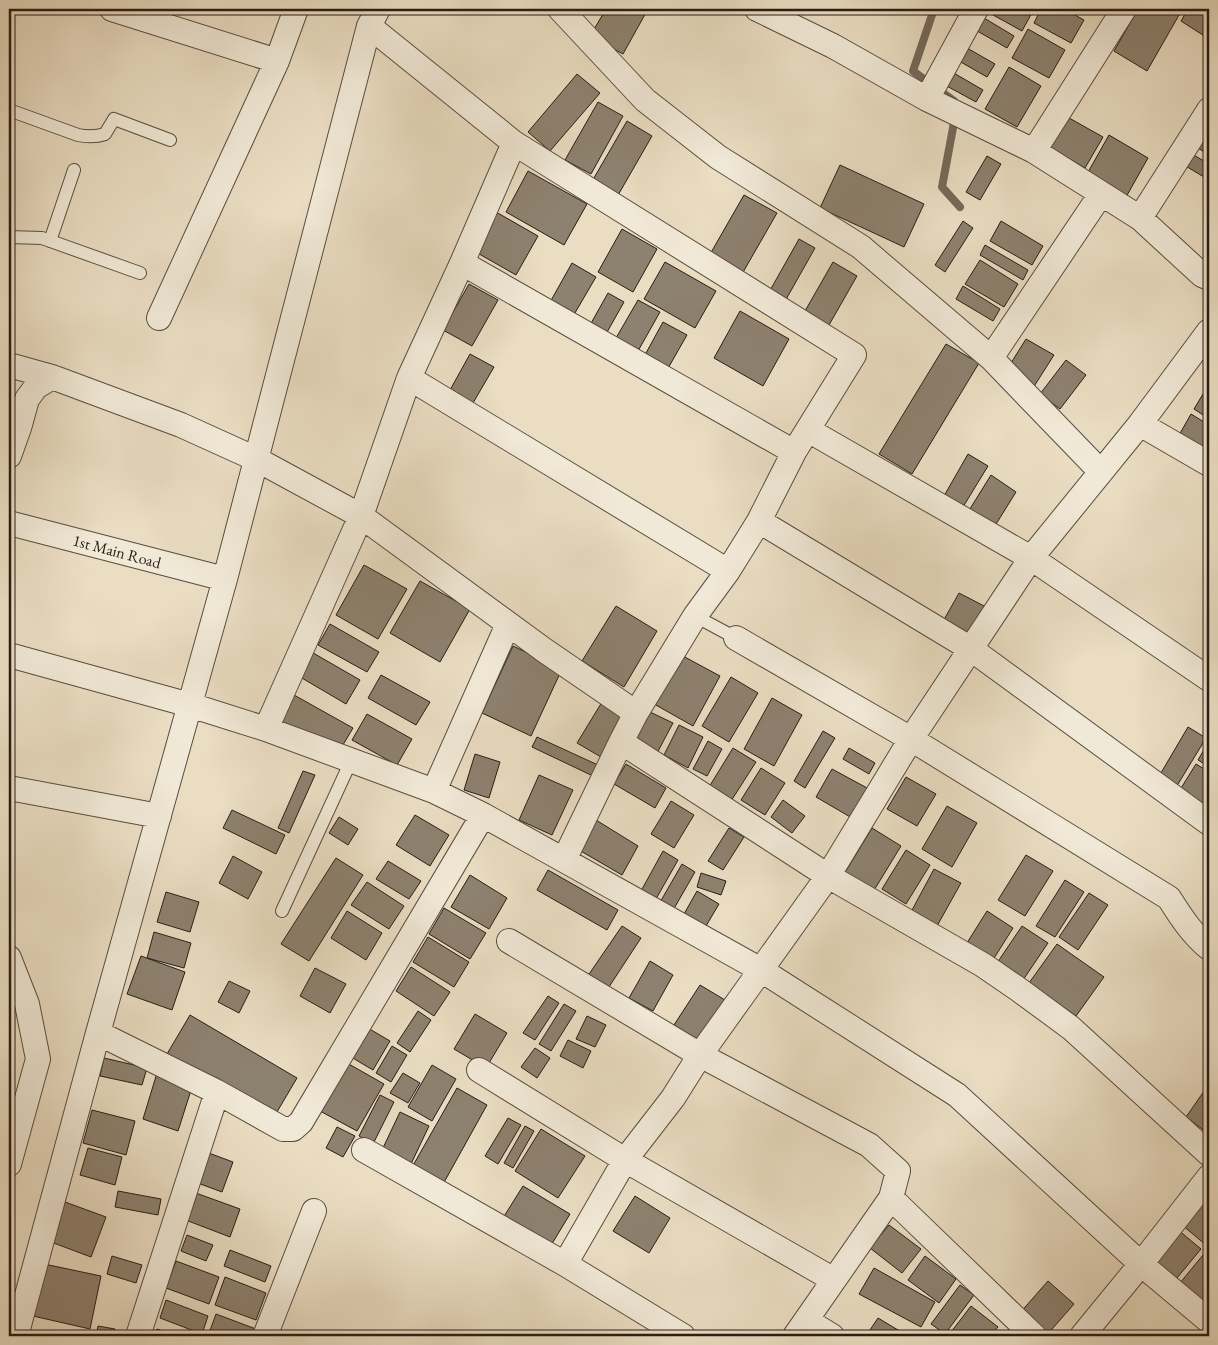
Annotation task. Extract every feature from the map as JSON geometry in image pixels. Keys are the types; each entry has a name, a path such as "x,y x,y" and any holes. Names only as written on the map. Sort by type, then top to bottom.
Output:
{"street":[{"path":"112,9 138,12 277,61"},
{"path":"159,318 277,61 296,9"},
{"path":"560,9 645,100 718,157 861,247 991,358 1101,472"},
{"path":"757,9 832,46 967,119 1034,151 1140,218 1202,275 1209,278"},
{"path":"933,101 940,75 976,9"},
{"path":"1034,151 1124,9"},
{"path":"16,1336 98,1033 225,579 374,17 514,143 854,355 794,452 758,521 728,571 695,616 636,713 564,860"},
{"path":"1140,218 1209,110"},
{"path":"266,729 361,516 409,378 514,143"},
{"path":"991,358 1101,194"},
{"path":"462,263 794,452"},
{"path":"565,1264 625,1160 673,1098 700,1055 828,876 911,740 1030,558 1140,424 1209,331"},
{"path":"9,365 52,377 181,425 256,458 361,516 508,624 636,713"},
{"path":"9,456 27,399 36,387 52,377"},
{"path":"409,378 728,571"},
{"path":"1140,424 1209,464"},
{"path":"808,430 1030,558 1209,679"},
{"path":"758,521 971,649 1209,824"},
{"name":"1st Main Road","path":"9,523 225,579"},
{"path":"434,791 508,624"},
{"path":"736,638 911,740 1169,898 1186,925 1209,948"},
{"path":"9,655 190,705 266,729 434,791 483,815 761,970 958,1095 1141,1264 1209,1321"},
{"path":"621,742 828,876 983,965 1018,989 1071,1028 1209,1154"},
{"path":"9,788 159,816"},
{"path":"98,1033 217,1092 284,1129 293,1129 301,1122 483,815"},
{"path":"509,941 700,1055 869,1145 898,1171 891,1198 800,1328 832,1336"},
{"path":"9,958 27,1004 38,1059 9,1164"},
{"path":"479,1070 625,1160 834,1280"},
{"path":"138,1336 217,1092"},
{"path":"364,1150 565,1264 683,1336"},
{"path":"1082,1336 1209,1177"},
{"path":"891,1198 1034,1336"},
{"path":"265,1336 314,1211"}],"lane":[{"path":"9,110 78,135 96,136 105,134 114,119 170,140"},
{"path":"50,241 74,170"},
{"path":"9,237 42,238 140,273"},
{"path":"695,616 736,638"},
{"path":"282,911 351,761"}],"building":[{"path":"606,9 648,9 623,54 590,36"},
{"path":"985,9 1034,9 1022,31"},
{"path":"1041,9 1064,9 1084,20 1071,43 1034,23"},
{"path":"1138,9 1168,9 1179,15 1147,71 1114,51"},
{"path":"1188,9 1209,9 1209,39 1181,21"},
{"path":"979,15 1014,36 1007,48 972,28"},
{"path":"1028,29 1065,50 1049,78 1012,58"},
{"path":"967,48 995,64 987,77 959,61"},
{"path":"1009,67 1041,86 1017,127 985,109"},
{"path":"952,72 983,90 976,102 945,85"},
{"path":"577,74 600,93 550,151 528,132"},
{"path":"598,102 623,116 591,174 565,160"},
{"path":"1062,114 1103,137 1085,168 1044,144"},
{"path":"627,121 652,136 617,197 591,183"},
{"path":"1209,132 1209,155 1198,148"},
{"path":"1109,135 1148,158 1126,197 1087,174"},
{"path":"1192,154 1209,164 1209,180 1184,165"},
{"path":"987,156 1001,164 980,200 966,192"},
{"path":"840,165 924,204 904,247 820,208"},
{"path":"528,171 587,204 564,245 506,212"},
{"path":"744,195 777,213 742,274 709,256"},
{"path":"496,212 538,236 516,275 474,251"},
{"path":"963,221 973,228 945,272 935,265"},
{"path":"1001,221 1043,246 1032,265 990,241"},
{"path":"622,229 657,249 633,292 598,272"},
{"path":"799,239 815,248 784,303 768,294"},
{"path":"985,245 1028,270 1023,280 980,255"},
{"path":"980,260 1018,284 1004,307 965,284"},
{"path":"665,262 716,291 695,328 644,299"},
{"path":"833,262 857,276 825,332 801,318"},
{"path":"572,263 596,277 572,318 549,304"},
{"path":"469,284 498,300 472,346 443,330"},
{"path":"963,286 1000,309 993,321 956,299"},
{"path":"608,293 624,302 606,334 590,325"},
{"path":"638,300 660,312 638,351 616,338"},
{"path":"740,311 789,339 763,386 714,358"},
{"path":"663,322 687,335 663,377 640,364"},
{"path":"1026,339 1054,355 1033,388 1006,371"},
{"path":"946,344 979,363 912,474 879,454"},
{"path":"470,354 494,367 473,403 450,390"},
{"path":"1066,360 1086,375 1060,409 1040,394"},
{"path":"1209,384 1209,419 1194,409"},
{"path":"1191,414 1209,425 1209,455 1178,437"},
{"path":"968,454 988,466 963,507 944,496"},
{"path":"991,475 1016,492 993,529 968,512"},
{"path":"364,565 407,589 378,639 336,615"},
{"path":"420,581 470,609 440,662 390,633"},
{"path":"959,593 990,609 971,641 941,625"},
{"path":"616,606 657,631 624,687 582,661"},
{"path":"330,624 379,652 367,672 318,645"},
{"path":"513,646 562,669 531,736 482,713"},
{"path":"308,650 360,680 346,704 295,674"},
{"path":"681,655 720,676 693,726 654,704"},
{"path":"381,675 430,702 416,725 368,698"},
{"path":"731,677 758,693 729,742 702,726"},
{"path":"294,695 353,728 337,755 278,721"},
{"path":"772,698 802,715 774,766 744,749"},
{"path":"602,702 625,716 601,757 577,743"},
{"path":"650,712 673,723 656,755 634,743"},
{"path":"367,714 412,739 397,765 352,740"},
{"path":"679,725 703,737 688,768 664,755"},
{"path":"1188,727 1206,738 1175,789 1158,778"},
{"path":"823,731 835,738 805,788 794,781"},
{"path":"537,737 598,765 593,776 532,747"},
{"path":"708,741 722,749 707,776 693,769"},
{"path":"1209,744 1209,767 1198,760"},
{"path":"733,748 756,762 731,801 709,787"},
{"path":"849,748 875,763 869,774 843,759"},
{"path":"475,754 500,762 489,798 464,790"},
{"path":"626,764 666,788 655,808 614,784"},
{"path":"1196,764 1209,772 1209,811 1178,793"},
{"path":"761,768 785,783 765,815 741,800"},
{"path":"832,769 869,789 852,818 816,797"},
{"path":"303,771 315,775 289,833 278,828"},
{"path":"539,775 573,790 552,835 519,820"},
{"path":"906,777 936,794 917,826 887,809"},
{"path":"783,800 805,816 792,833 771,817"},
{"path":"671,801 694,815 674,848 651,834"},
{"path":"947,806 977,823 952,867 922,849"},
{"path":"232,810 285,835 276,854 223,828"},
{"path":"415,815 449,835 430,866 396,845"},
{"path":"339,817 358,829 348,845 329,833"},
{"path":"596,820 638,846 622,875 579,850"},
{"path":"729,828 744,837 723,870 708,861"},
{"path":"872,828 901,846 873,892 844,874"},
{"path":"906,850 930,865 906,904 882,889"},
{"path":"663,851 678,860 656,899 641,891"},
{"path":"1026,855 1053,871 1025,916 998,900"},
{"path":"233,856 262,872 248,899 219,883"},
{"path":"336,858 363,875 309,961 281,944"},
{"path":"388,861 421,881 409,899 376,879"},
{"path":"682,864 695,872 672,912 659,904"},
{"path":"934,869 961,883 937,926 911,912"},
{"path":"548,870 618,910 607,930 537,890"},
{"path":"701,873 726,881 721,895 697,887"},
{"path":"470,875 507,898 489,929 451,907"},
{"path":"1065,880 1084,892 1055,937 1036,926"},
{"path":"367,882 404,906 389,929 351,905"},
{"path":"697,891 719,904 706,926 684,914"},
{"path":"166,892 199,902 190,932 157,922"},
{"path":"1089,893 1108,905 1078,950 1059,937"},
{"path":"444,908 486,933 470,959 429,934"},
{"path":"347,911 382,933 366,960 331,938"},
{"path":"987,911 1013,928 991,963 965,946"},
{"path":"622,926 641,938 605,993 585,980"},
{"path":"1022,926 1048,943 1023,980 997,963"},
{"path":"154,932 191,943 184,968 147,958"},
{"path":"428,937 469,962 454,987 413,962"},
{"path":"1057,944 1104,977 1076,1016 1029,983"},
{"path":"141,956 185,972 172,1010 127,994"},
{"path":"650,961 673,975 653,1011 629,998"},
{"path":"411,967 450,992 434,1016 396,991"},
{"path":"315,968 346,984 330,1013 300,996"},
{"path":"229,981 250,991 239,1013 218,1002"},
{"path":"700,985 730,1003 704,1044 674,1025"},
{"path":"548,996 559,1003 535,1040 523,1033"},
{"path":"564,1004 576,1011 551,1051 539,1044"},
{"path":"418,1011 431,1020 410,1052 397,1043"},
{"path":"475,1014 507,1033 486,1068 454,1049"},
{"path":"190,1015 297,1078 274,1117 167,1054"},
{"path":"587,1016 606,1025 595,1047 576,1039"},
{"path":"368,1028 390,1041 373,1070 351,1057"},
{"path":"568,1040 591,1051 583,1068 560,1056"},
{"path":"392,1046 407,1055 391,1082 376,1073"},
{"path":"535,1048 550,1058 537,1078 521,1067"},
{"path":"104,1058 147,1068 142,1085 100,1076"},
{"path":"347,1063 384,1084 357,1131 320,1111"},
{"path":"432,1065 456,1079 432,1121 408,1107"},
{"path":"157,1073 193,1084 178,1131 143,1119"},
{"path":"403,1073 420,1083 408,1103 390,1093"},
{"path":"1209,1084 1209,1134 1186,1117"},
{"path":"457,1088 487,1105 442,1186 411,1169"},
{"path":"380,1095 394,1102 373,1144 359,1136"},
{"path":"92,1110 135,1121 126,1155 83,1143"},
{"path":"400,1112 429,1126 411,1164 382,1150"},
{"path":"508,1118 521,1125 498,1164 485,1156"},
{"path":"525,1126 534,1131 513,1168 504,1163"},
{"path":"337,1127 355,1136 343,1157 326,1148"},
{"path":"541,1129 585,1156 558,1198 515,1171"},
{"path":"88,1148 122,1157 115,1185 80,1175"},
{"path":"206,1152 233,1162 222,1192 195,1182"},
{"path":"523,1186 570,1214 550,1247 503,1218"},
{"path":"118,1191 161,1199 158,1215 115,1207"},
{"path":"193,1192 240,1209 230,1237 183,1219"},
{"path":"1209,1194 1209,1241 1206,1245 1182,1225"},
{"path":"635,1196 670,1218 649,1253 613,1231"},
{"path":"65,1202 106,1217 91,1257 51,1242"},
{"path":"889,1225 921,1249 902,1273 870,1248"},
{"path":"1177,1229 1201,1249 1172,1284 1148,1264"},
{"path":"187,1235 213,1245 206,1261 181,1251"},
{"path":"230,1250 271,1266 265,1282 224,1266"},
{"path":"1203,1255 1209,1260 1209,1297 1200,1308 1175,1289"},
{"path":"112,1256 142,1265 136,1283 107,1274"},
{"path":"925,1256 956,1279 939,1303 908,1280"},
{"path":"176,1261 219,1277 209,1304 166,1288"},
{"path":"44,1264 101,1276 90,1329 33,1316"},
{"path":"874,1268 935,1302 921,1327 859,1294"},
{"path":"225,1277 266,1293 256,1320 215,1305"},
{"path":"1048,1281 1074,1304 1044,1336 1019,1314"},
{"path":"960,1285 974,1295 945,1334 931,1324"},
{"path":"166,1300 208,1316 202,1334 160,1318"},
{"path":"971,1306 998,1327 990,1336 948,1336"},
{"path":"216,1314 256,1329 253,1336 208,1336"},
{"path":"878,1318 908,1336 866,1336"},
{"path":"98,1326 115,1329 114,1336 96,1336"},
{"path":"157,1329 177,1336 154,1336"}],"waterway":[{"path":"934,9 913,71 954,101"},
{"path":"955,117 942,187 960,207"}]}
